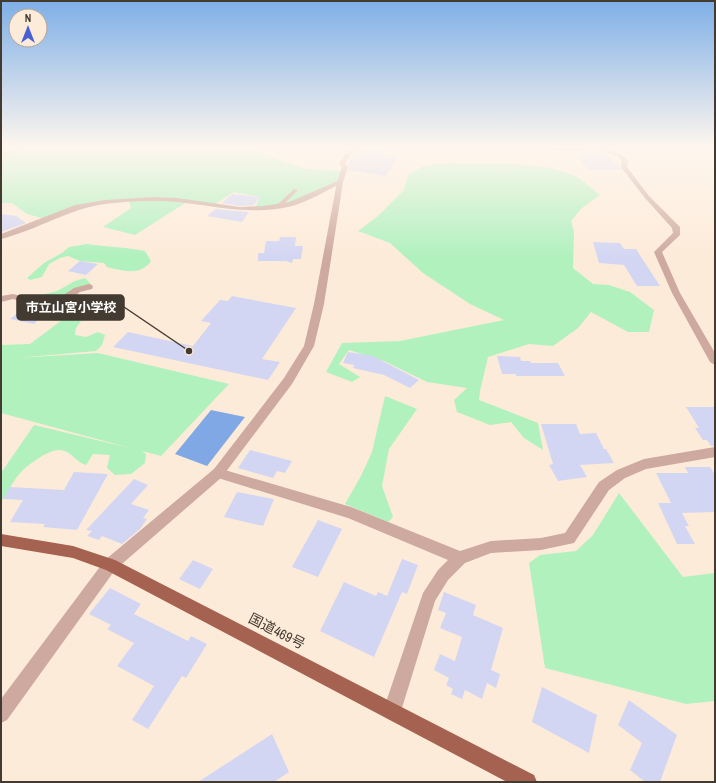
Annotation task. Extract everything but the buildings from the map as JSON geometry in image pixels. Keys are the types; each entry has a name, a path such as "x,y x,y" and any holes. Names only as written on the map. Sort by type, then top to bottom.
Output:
{"highway":[{"name":"国道469号","path":"1,540 73,552 110,565 527,782"}],"street":[{"path":"1,238 78,207 105,202 154,199 177,200 209,206 240,209 279,206 297,202 335,185"},
{"path":"1,714 110,565 218,473 288,381 309,346 319,304 340,185"},
{"path":"637,185 647,197 676,227 677,233 658,252 676,293 715,362"},
{"path":"1,299 8,296 42,304 54,305 75,291 89,286"},
{"path":"392,711 428,598 443,575 460,558 491,548 541,544 569,539 604,486 621,474 644,464 715,452"},
{"path":"218,473 352,513 460,558"}],"lane":[{"path":"279,206 296,190"}],"green space":[{"path":"1,185 334,185 291,204 255,208 260,197 234,192 215,204 187,202 135,235 103,227 131,208 129,201 107,201 45,219 27,214 12,203 1,203"},
{"path":"405,185 587,185 600,195 582,208 571,221 574,232 573,268 593,284 609,285 630,292 654,310 649,332 628,332 591,312 578,328 553,346 529,344 488,357 479,400 538,423 543,450 524,438 511,422 490,425 457,412 454,400 467,388 427,382 384,361 349,350 339,364 360,377 352,382 326,372 342,343 400,341 504,320 470,304 423,273 390,243 358,231 378,216 404,190"},
{"path":"87,244 145,251 151,261 147,266 137,271 125,271 107,267 104,263 80,261 68,256 60,258 49,264 42,277 30,280 27,278 44,263 62,253 69,247"},
{"path":"85,278 91,284 53,303 46,304 30,298 57,291 75,281"},
{"path":"66,317 81,321 76,328 75,335 86,337 98,332 105,335 102,345 96,351 16,358 98,353 229,384 161,456 142,451 146,454 145,463 131,474 115,475 107,468 110,455 93,454 86,465 79,462 68,452 56,450 40,457 22,471 1,502 1,473 34,425 134,449 1,413 1,345 30,344"},
{"path":"385,396 417,409 389,449 382,486 393,517 388,522 345,504 361,476 372,452"},
{"path":"619,493 683,577 715,573 715,701 686,704 545,668 529,563 540,555 576,551 593,535"}],"water":[{"path":"211,410 245,417 207,466 175,454"}],"place":[{"name":"市立山宮小学校","path":"189,351"}]}
